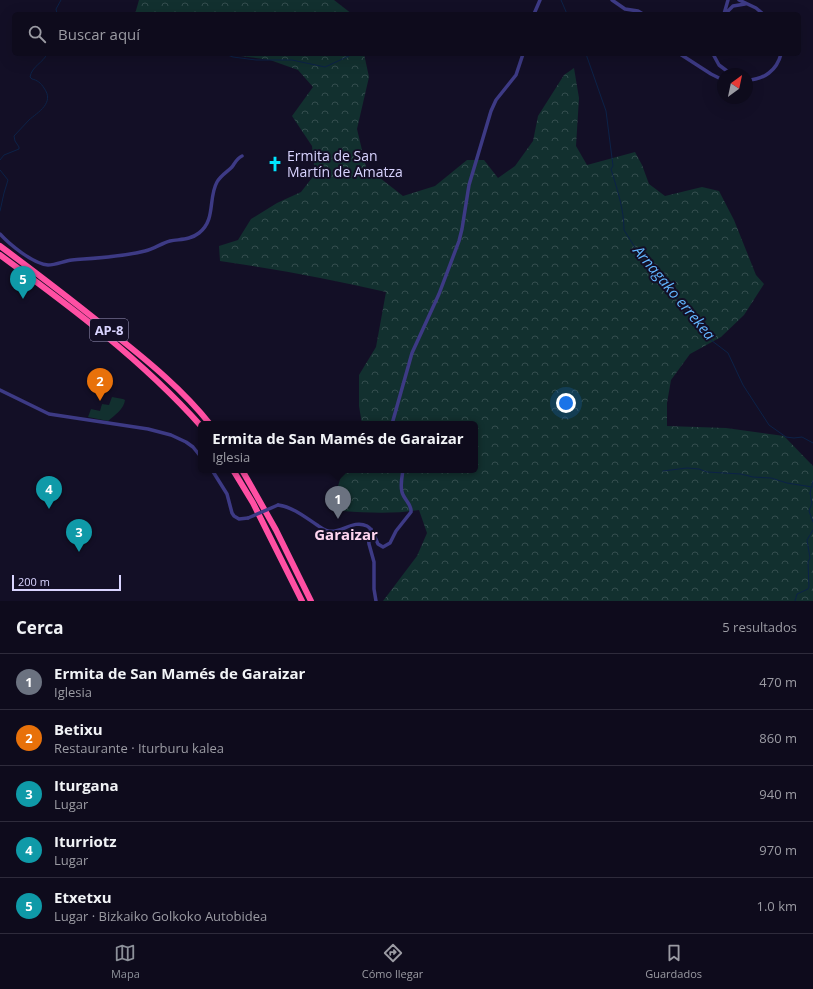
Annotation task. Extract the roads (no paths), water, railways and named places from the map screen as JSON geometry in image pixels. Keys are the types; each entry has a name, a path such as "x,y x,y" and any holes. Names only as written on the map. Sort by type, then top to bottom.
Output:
{"highway":[{"name":"AP-8","path":"0,246 129,346 172,383 207,421"},
{"name":"AP-8","path":"0,255 126,353 167,389 198,423"},
{"path":"235,473 253,503 302,601"},
{"path":"244,473 276,530 311,601"}],"street":[{"path":"535,12 540,0"},
{"path":"612,0 625,9 640,12"},
{"path":"725,12 728,0"},
{"path":"739,0 756,8 761,12"},
{"path":"726,12 733,6 746,4"},
{"path":"393,421 412,353 439,294 457,246 462,229 469,185 491,111 496,100 516,75 522,56"},
{"path":"683,56 717,77"},
{"path":"714,56 724,68"},
{"path":"753,79 758,79 770,73 779,62 780,56"},
{"path":"0,234 16,248 35,260 48,265 64,261 130,254 147,250 170,241 185,240 200,232 208,221 216,183 239,157 242,156"},
{"path":"0,390 49,414 148,429 171,435 186,442 198,453"},
{"path":"214,473 227,494 234,516 239,519 248,518 278,506 286,507 299,513 327,531 335,531 356,524 366,525 371,529 378,544 381,546 386,546 411,512 410,506 401,489 403,473"},
{"path":"371,529 368,535 374,562 374,589 376,601"}],"waterway":[{"path":"57,12 56,9 61,0"},
{"name":"Arnagako errekea","path":"561,0 566,12"},
{"path":"0,160 4,155 19,149 14,136 44,107 46,103 48,98 44,88 39,82 30,77 35,67 46,56"},
{"path":"230,56 256,60 292,60 325,67 349,56"},
{"name":"Arnagako errekea","path":"587,56 606,111 613,166 611,169 618,192 624,222 624,230 644,262 672,290 686,311 690,311 693,314 707,337 728,353 743,385 769,425 786,437 802,437 813,443"},
{"path":"0,170 8,180 0,211"},
{"path":"663,471 687,468 699,469 707,472 771,478 787,483 812,487"},
{"path":"813,481 810,493 812,503 809,511 813,522"},
{"path":"795,601 797,594 808,589 809,587 808,562 810,558 807,540 813,530"}],"place":[{"name":"Ermita de San Martín de Amatza","path":"275,164"},
{"name":"Etxetxu","path":"23,299"},
{"name":"Betixu","path":"100,401"},
{"name":"Iturriotz","path":"49,509"},
{"name":"Ermita de San Mamés de Garaizar","path":"338,519"},
{"name":"Iturgana","path":"79,552"}],"district":[{"name":"Garaizar","path":"346,535"}]}
